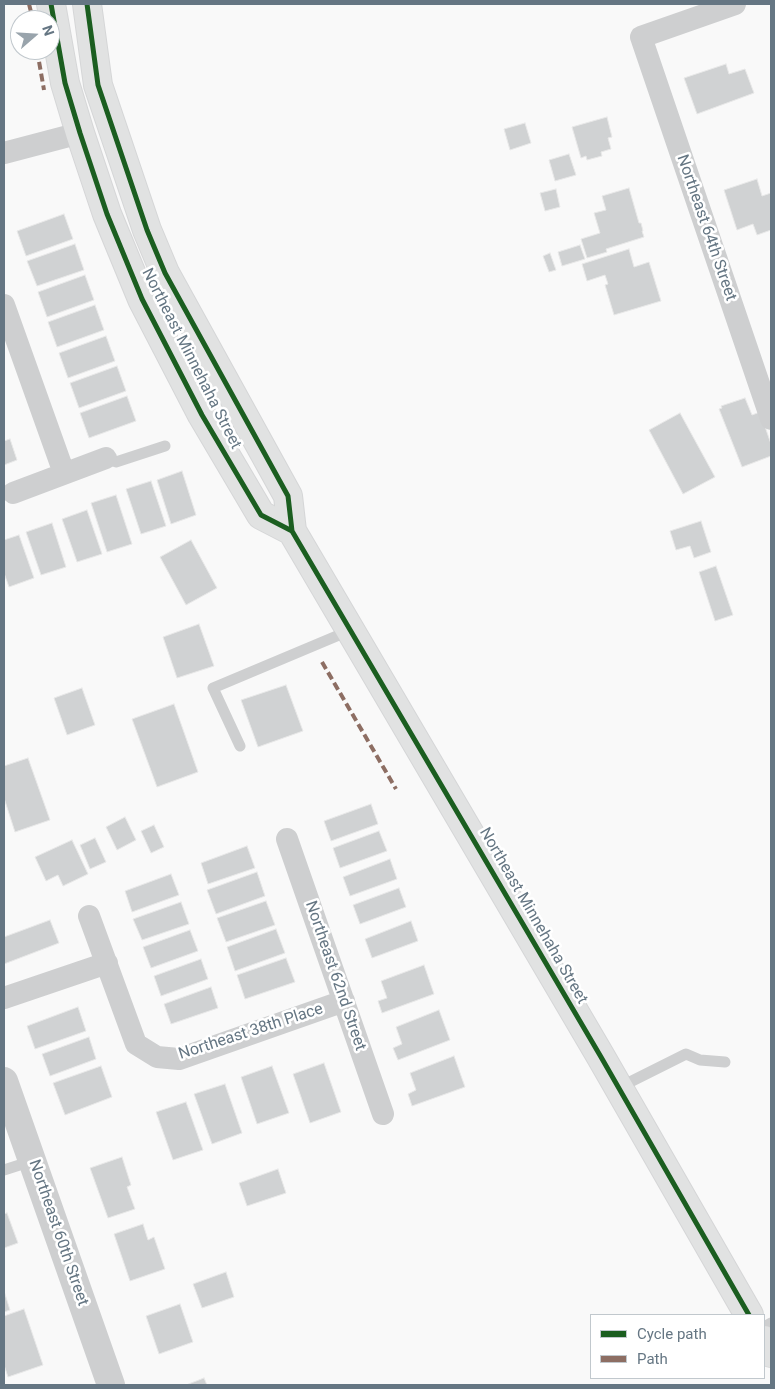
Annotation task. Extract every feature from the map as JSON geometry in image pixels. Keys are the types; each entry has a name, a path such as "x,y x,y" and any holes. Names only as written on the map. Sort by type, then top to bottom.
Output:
{"main road":[{"name":"Northeast Minnehaha Street","path":"51,4 65,83 80,133 107,214 142,299 202,415 261,515 292,531"},
{"name":"Northeast Minnehaha Street","path":"87,4 98,85 147,230 165,273 288,496 292,531 748,1314"},
{"path":"765,1342 771,1353"}],"street":[{"name":"Northeast 64th Street","path":"727,5 641,37 771,419"},
{"path":"4,153 80,133"},
{"path":"4,305 64,473"},
{"path":"13,493 106,458"},
{"name":"Northeast 62nd Street","path":"287,839 383,1114"},
{"path":"4,998 107,963 89,916"},
{"name":"Northeast 38th Place","path":"107,963 136,1044 157,1057 179,1059 344,1001"},
{"name":"Northeast 60th Street","path":"4,1081 112,1385"}],"lane":[{"path":"106,458 116,462 166,446"},
{"path":"240,746 213,688 350,630"},
{"path":"618,1088 686,1054 700,1060 725,1062"},
{"path":"4,1170 32,1160"}],"building":[{"path":"726,64 729,74 745,69 754,93 697,114 684,78"},
{"path":"607,117 612,137 608,138 611,149 601,152 602,156 587,160 586,156 581,158 572,127"},
{"path":"525,123 531,143 510,150 504,129"},
{"path":"569,154 576,175 555,181 549,160"},
{"path":"757,179 762,196 771,193 771,230 757,235 753,224 737,230 724,190"},
{"path":"629,188 644,237 606,249 607,252 587,258 581,239 600,233 594,213 606,210 602,196"},
{"path":"556,189 560,207 545,211 540,193"},
{"path":"64,214 73,239 26,256 17,231"},
{"path":"75,244 84,270 37,286 27,261"},
{"path":"580,245 585,259 562,266 558,252"},
{"path":"629,249 634,267 649,262 661,301 614,315 605,285 608,284 605,275 587,281 582,264"},
{"path":"550,253 556,270 549,272 543,256"},
{"path":"85,275 94,300 47,317 38,292"},
{"path":"95,305 104,330 57,347 48,322"},
{"path":"106,336 115,361 68,378 59,353"},
{"path":"117,366 126,391 79,408 70,383"},
{"path":"127,396 136,421 89,438 80,413"},
{"path":"745,398 752,415 760,412 771,444 771,456 742,467 719,409 722,408 721,406"},
{"path":"680,413 715,477 683,494 649,430"},
{"path":"10,439 17,460 4,465 4,441"},
{"path":"182,471 196,515 171,524 157,480"},
{"path":"151,481 166,526 141,534 126,489"},
{"path":"116,495 132,544 107,552 91,503"},
{"path":"87,510 102,554 77,562 62,519"},
{"path":"701,521 711,552 694,558 690,546 676,550 670,531"},
{"path":"52,523 66,567 41,575 26,532"},
{"path":"19,535 34,578 9,587 4,573 4,540"},
{"path":"191,540 217,588 186,605 160,557"},
{"path":"716,566 733,615 715,621 699,572"},
{"path":"199,624 214,666 177,678 163,637"},
{"path":"286,685 303,731 258,747 241,700"},
{"path":"82,688 95,725 67,735 54,698"},
{"path":"174,704 198,772 157,787 132,719"},
{"path":"28,758 50,820 15,832 4,798 4,766"},
{"path":"371,804 378,824 331,841 324,821"},
{"path":"125,817 136,840 117,850 106,827"},
{"path":"154,825 164,847 151,853 141,831"},
{"path":"379,831 387,851 340,868 333,848"},
{"path":"95,838 106,862 90,869 80,845"},
{"path":"72,840 88,874 63,886 58,875 46,881 35,857"},
{"path":"247,846 255,868 208,884 201,863"},
{"path":"390,859 397,879 350,896 343,877"},
{"path":"257,872 265,896 216,914 207,890"},
{"path":"171,874 179,895 132,912 125,891"},
{"path":"399,888 406,907 360,924 353,905"},
{"path":"266,901 275,925 226,942 217,918"},
{"path":"181,902 189,924 142,940 133,919"},
{"path":"50,920 59,943 4,964 4,937"},
{"path":"411,921 418,941 372,958 365,939"},
{"path":"276,929 285,953 235,971 227,947"},
{"path":"190,930 198,951 151,968 143,947"},
{"path":"286,958 295,982 245,999 237,975"},
{"path":"201,959 208,979 161,996 154,976"},
{"path":"424,965 434,994 382,1013 378,1001 387,998 381,981"},
{"path":"211,987 218,1008 171,1024 164,1004"},
{"path":"78,1007 86,1031 35,1049 27,1026"},
{"path":"439,1010 450,1040 398,1060 393,1048 402,1044 396,1027"},
{"path":"89,1037 96,1059 50,1076 42,1054"},
{"path":"454,1056 465,1087 412,1106 408,1094 416,1090 410,1073"},
{"path":"324,1063 341,1112 310,1123 293,1074"},
{"path":"101,1066 112,1097 65,1115 53,1083"},
{"path":"272,1066 289,1113 257,1124 241,1077"},
{"path":"225,1084 242,1133 212,1144 194,1094"},
{"path":"186,1102 203,1150 173,1160 156,1112"},
{"path":"122,1157 131,1185 127,1187 135,1209 108,1218 90,1168"},
{"path":"278,1169 286,1193 247,1206 239,1183"},
{"path":"7,1213 18,1243 4,1248 4,1214"},
{"path":"143,1224 148,1240 154,1237 165,1269 130,1281 114,1234"},
{"path":"226,1272 234,1297 202,1308 193,1284"},
{"path":"4,1291 10,1310 4,1312"},
{"path":"180,1304 193,1342 159,1354 146,1316"},
{"path":"24,1309 43,1365 8,1377 4,1365 4,1316"},
{"path":"204,1378 207,1385 186,1385"}],"marked path":[{"path":"29,4 30,10"},
{"path":"39,60 44,90"},
{"path":"322,662 396,789"}],"cycle path":[{"path":"51,4 65,83 80,133 107,214 142,299 202,415 261,515 292,531"},
{"path":"87,4 98,85 147,230 165,273 288,496 292,531 601,1057 748,1314"}]}
